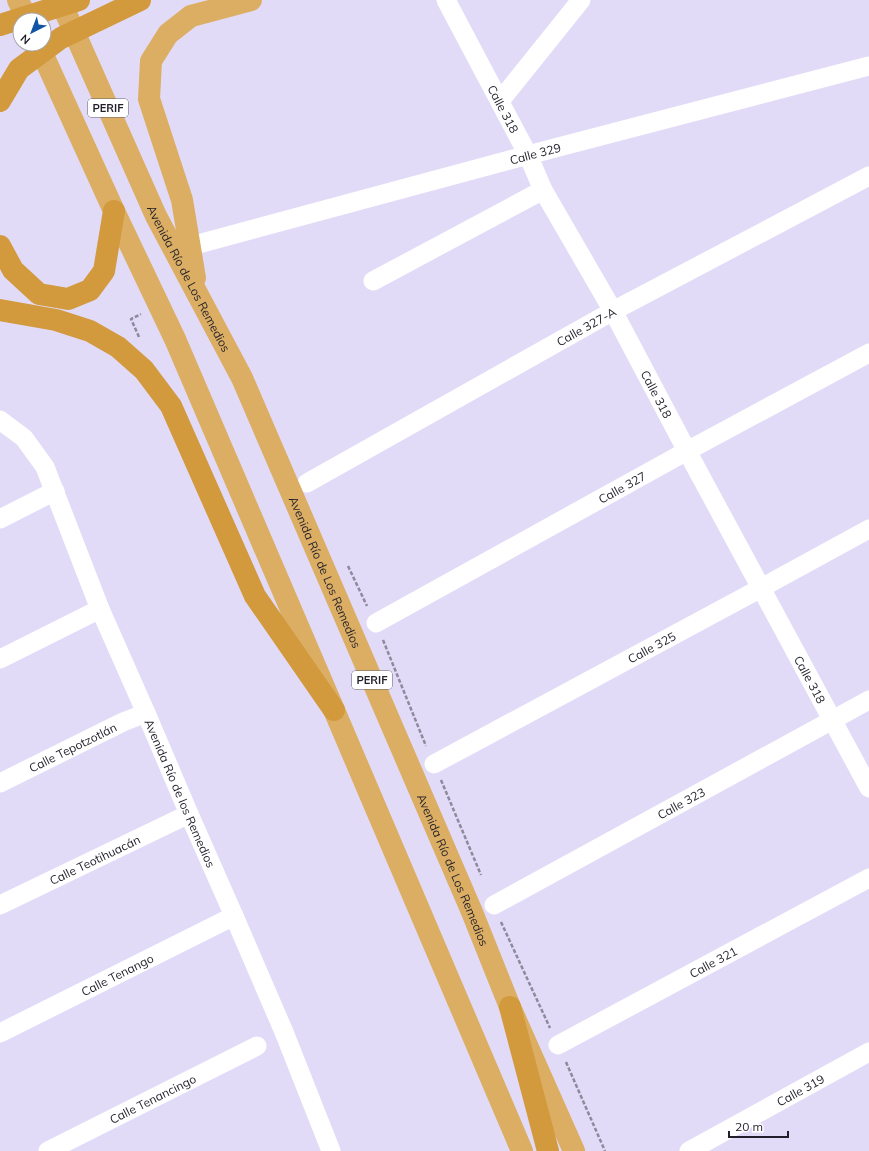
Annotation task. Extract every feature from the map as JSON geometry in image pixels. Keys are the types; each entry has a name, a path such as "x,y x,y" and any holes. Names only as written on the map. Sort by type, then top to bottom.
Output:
{"highway":[{"path":"18,0 24,12"},
{"name":"Avenida Río de Los Remedios","path":"60,0 156,216 242,378 472,912 510,1007 574,1151"},
{"path":"0,25 79,0"},
{"path":"0,101 19,69 61,38 140,0"},
{"path":"198,295 182,200 149,99 151,61 168,34 191,16 251,0"},
{"name":"PERIF","path":"42,52 114,211 175,339 522,1151"},
{"path":"0,246 13,270 39,294 68,300 90,290 104,271 114,211"},
{"path":"0,310 56,320 83,328 118,347 144,370 170,406 255,596 334,710"},
{"path":"510,1007 548,1151"}],"street":[{"name":"Calle 318","path":"446,0 528,155 543,190 613,311 869,788"},
{"path":"500,101 582,0"},
{"name":"Calle 329","path":"202,243 528,155 869,66"},
{"name":"Calle 327-A","path":"307,483 613,311 869,176"},
{"path":"372,282 543,190"},
{"name":"Calle 327","path":"376,624 687,451 869,352"},
{"name":"Avenida Río de los Remedios","path":"0,420 24,438 44,467 100,609 284,1032 329,1150"},
{"path":"0,519 55,492"},
{"name":"Calle 325","path":"434,764 869,529"},
{"path":"0,659 100,609"},
{"name":"Calle 323","path":"494,905 869,700"},
{"name":"Calle Tepotzotlán","path":"0,783 123,722 146,713"},
{"name":"Calle Teotihuacán","path":"0,905 189,814"},
{"name":"Calle 321","path":"558,1045 869,878"},
{"name":"Calle Tenango","path":"0,1033 234,916"},
{"name":"Calle Tenancingo","path":"48,1151 257,1046"},
{"name":"Calle 319","path":"689,1151 869,1052"}]}
